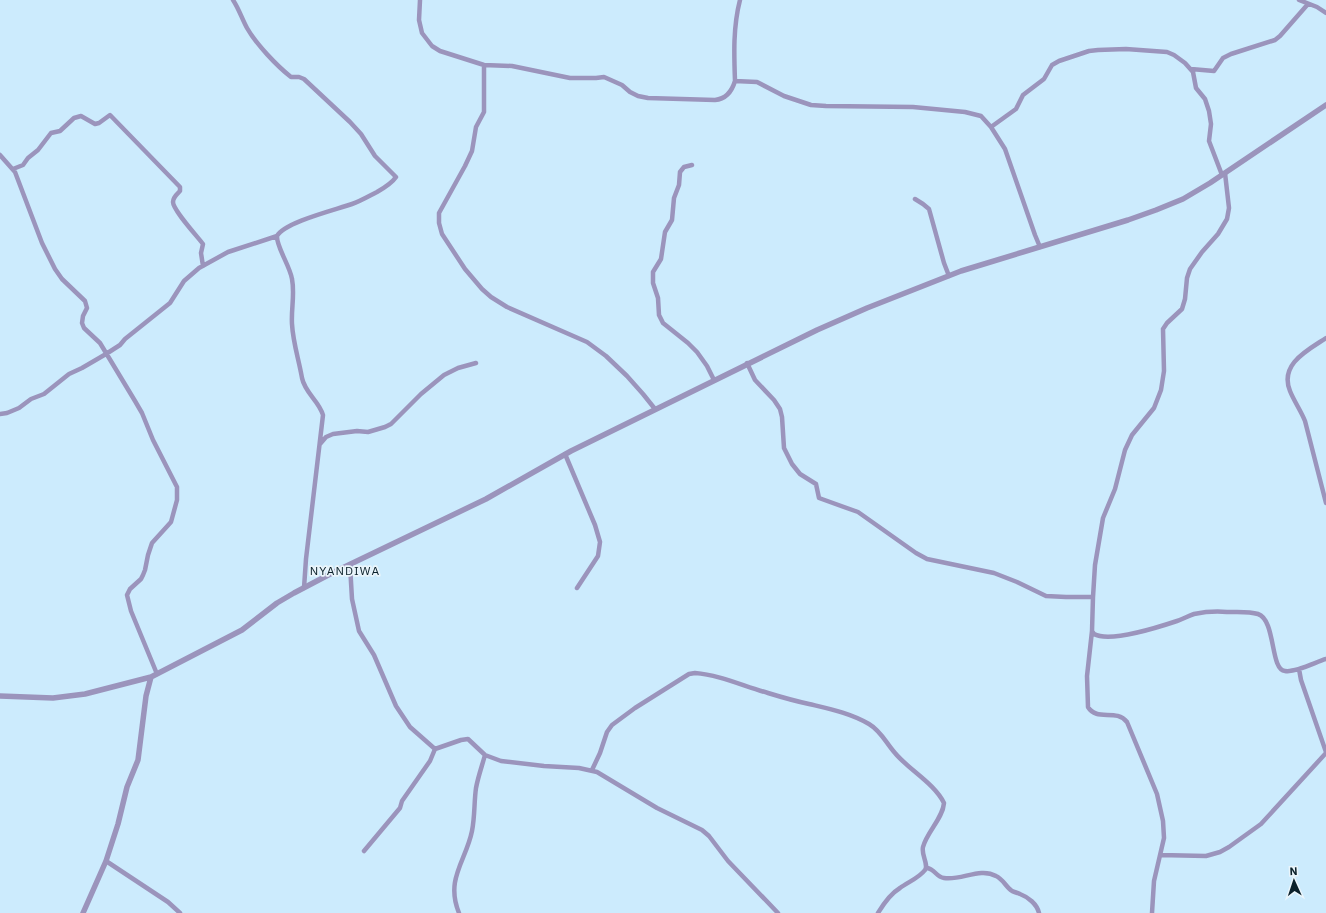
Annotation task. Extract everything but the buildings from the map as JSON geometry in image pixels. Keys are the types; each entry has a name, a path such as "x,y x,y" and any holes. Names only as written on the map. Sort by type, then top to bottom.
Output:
{"street":[{"path":"233,0 251,34 270,57 291,77 304,79 340,112 361,134 375,156 396,177 386,186 366,198 294,224 280,231 277,236 277,243 288,265 292,280 294,297 292,331 302,379 306,389 320,406 323,415 304,588"},
{"path":"420,0 419,20 422,33 432,46 455,57 484,65 512,66 570,78 604,77 638,96 658,99 720,99 730,91 735,81 734,36 735,22 740,0"},
{"path":"1299,0 1326,13"},
{"path":"992,127 1016,109 1023,95 1044,79 1054,63 1089,51 1126,49 1168,52 1191,68 1214,71 1224,58 1231,54 1275,40 1308,4"},
{"path":"484,65 484,112 476,127 472,151 439,213 439,223 442,234 465,269 486,293 507,307 587,342 606,356 627,376 644,394 655,409"},
{"path":"1152,913 1154,880 1164,834 1159,800 1127,722 1119,715 1101,715 1090,711 1088,707 1087,676 1092,631 1095,564 1103,518 1116,485 1125,450 1132,436 1154,408 1161,390 1164,371 1162,336 1163,327 1182,309 1190,269 1202,252 1218,234 1227,219 1229,205 1224,174 1208,141 1211,124 1209,111 1205,99 1196,88 1191,68"},
{"path":"735,81 757,82 784,96 812,105 913,107 971,113 981,116 992,127 1005,149 1040,247"},
{"path":"0,696 18,698 53,698 85,694 151,677 242,630 277,603 304,588 486,499 565,454 747,363 817,330 949,276 1161,208 1194,193 1326,105"},
{"path":"13,169 23,165 28,158 38,150 51,133 60,131 74,118 81,116 95,124 110,115 180,187 180,191 175,197 174,204 187,225 203,244 201,254 202,266"},
{"path":"0,155 13,169 27,201 42,243 56,269 62,279 85,300 87,308 83,316 82,323 84,328 100,343 142,413 153,440 177,487 177,500 171,522 152,543 141,580 130,588 126,595 157,674"},
{"path":"692,165 684,167 680,172 680,185 674,201 672,220 665,232 662,259 654,272 653,283 658,298 659,315 663,322 688,342 697,352 707,366 714,380"},
{"path":"915,199 929,210 949,276"},
{"path":"0,414 19,408 31,399 48,391 68,374 82,368 106,354 170,303 184,281 202,266 228,252 277,236"},
{"path":"1326,338 1293,362 1287,375 1290,391 1305,421 1326,503"},
{"path":"319,446 326,437 333,434 357,431 368,432 388,426 421,394 444,375 454,369 476,363"},
{"path":"747,363 755,380 774,400 780,409 782,416 784,448 792,464 800,474 816,484 818,495 821,499 858,512 916,553 927,559 994,573 1046,596 1066,598 1093,597"},
{"path":"565,454 595,525 600,544 598,556 577,588"},
{"path":"350,565 352,599 359,631 374,656 398,710 415,732 435,749"},
{"path":"1092,631 1100,637 1116,636 1170,623 1195,614 1223,612 1257,614 1262,616 1269,630 1278,666 1282,671 1287,672 1299,669 1326,659"},
{"path":"1160,855 1206,856 1229,848 1261,824 1326,753 1301,680 1299,669"},
{"path":"592,770 600,754 607,732 612,725 625,714 689,674 711,676 744,684 797,702 833,709 871,725 882,735 900,759 928,784 943,800 943,809 931,828 923,846 922,854 927,868"},
{"path":"83,913 106,861 118,824 127,787 138,760 146,696 151,677"},
{"path":"364,851 400,808 402,801 430,761 435,749 468,739 485,755 512,763 592,770 662,811 702,830 709,836 728,861 778,913"},
{"path":"459,913 455,894 456,874 471,833 476,787 485,755"},
{"path":"106,861 168,902 180,913"},
{"path":"878,913 894,892 915,879 927,868"},
{"path":"927,868 932,869 939,876 944,878 980,873 993,875 1000,878 1012,891 1021,894 1031,901 1039,913"}],"district":[{"name":"NYANDIWA","path":"345,571"}]}
